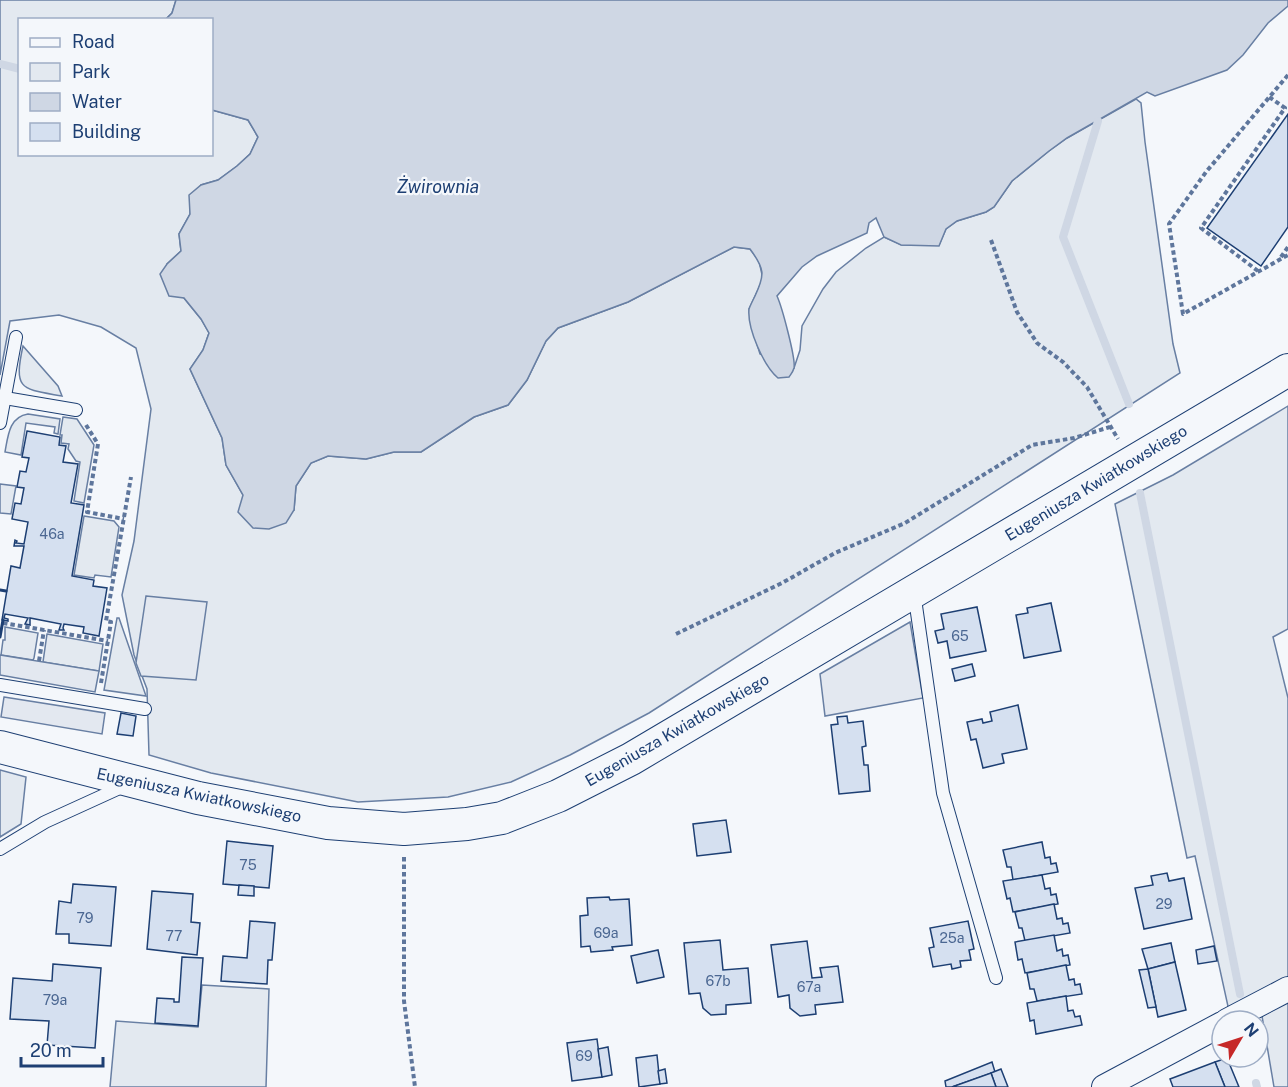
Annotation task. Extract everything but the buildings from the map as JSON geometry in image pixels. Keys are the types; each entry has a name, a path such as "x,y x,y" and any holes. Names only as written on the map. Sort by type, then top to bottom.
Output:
{"street":[{"name":"Eugeniusza Kwiatkowskiego","path":"0,747 198,798 328,823 404,829 467,824 502,818 558,796 631,759 1288,370"},
{"path":"1250,1009 1288,989"},
{"path":"1104,1087 1210,1030"}],"lane":[{"path":"0,423 16,337"},
{"path":"4,398 76,410"},
{"path":"914,591 943,794 996,978"},
{"path":"0,686 145,709"},
{"path":"0,849 45,822 132,782"}],"path":[{"path":"1288,75 1206,172 1169,224 1183,314 1288,255"},
{"path":"1258,271 1201,228 1285,108 1269,97"},
{"path":"991,240 1017,312 1037,343 1063,362 1087,387 1134,462"},
{"path":"1279,260 1288,247"},
{"path":"76,410 98,444 87,512 124,519"},
{"path":"676,634 774,587 835,553 904,523 1032,445 1074,438 1110,427"},
{"path":"98,702 111,622 106,621 131,477"},
{"path":"3,623 108,641"},
{"path":"39,661 44,630"},
{"path":"404,829 404,1001 415,1087"}],"green space":[{"path":"0,0 176,0 172,13 167,18 18,18 18,156 213,156 213,110 248,120 258,137 250,154 237,166 218,180 201,185 191,201 190,214 179,234 181,251 167,264 184,298 209,333 203,350 190,369 222,438 226,465 243,495 294,510 296,486 311,463 328,456 366,459 394,452 421,452 474,417 508,405 527,380 546,341 558,328 628,302 734,247 750,249 759,261 763,279 749,309 760,354 794,368 800,350 802,326 823,289 836,272 866,248 884,237 902,245 939,245 946,229 957,221 986,212 994,207 1012,181 1049,151 1067,138 1136,99 1141,103 1173,344 1180,373 649,713 570,755 511,782 448,797 358,802 211,773 149,755 147,689 134,655 122,595 134,541 151,409 136,348 101,327 59,315 10,321 0,375"},
{"path":"23,346 58,386 62,396 29,389 20,380"},
{"path":"1288,406 1288,629 1273,637 1288,698 1288,980 1233,1009 1229,1009 1195,856 1187,858 1115,504 1173,475"},
{"path":"28,414 60,419 58,434 54,433 55,427 26,423 21,455 5,452 13,423"},
{"path":"63,417 77,419 94,445 84,503 74,501 80,462 76,461 68,449 69,444 61,443"},
{"path":"0,484 16,486 11,514 0,513"},
{"path":"84,516 114,521 119,527 111,577 95,575 94,578 74,575"},
{"path":"117,618 119,618 146,696 104,690"},
{"path":"5,627 38,633 33,660 1,655 3,640 5,640"},
{"path":"47,634 103,644 99,671 43,662"},
{"path":"0,770 26,777 21,824 0,837"},
{"path":"202,985 269,989 266,1087 110,1087 116,1021 198,1027"},
{"path":"1288,1002 1288,1087 1274,1087 1270,1063 1270,1012"}],"shaded area":[{"path":"146,596 207,602 196,680 141,676 136,663"},
{"path":"910,622 923,698 825,716 820,674"},
{"path":"0,655 99,671 95,692 0,675"},
{"path":"4,697 105,713 102,734 1,717"}],"water":[{"name":"Żwirownia","path":"176,0 1288,0 1288,6 1268,23 1243,55 1227,70 1155,96 1147,92 1067,138 1012,181 994,207 986,212 957,221 946,229 939,246 901,245 884,237 876,218 869,223 867,233 817,256 802,267 777,296 793,354 794,368 789,377 778,378 767,365 751,327 749,309 762,277 759,262 750,249 734,247 628,302 558,328 546,341 527,380 508,405 474,417 421,452 394,452 366,459 328,456 311,463 296,486 294,510 286,523 269,529 253,528 238,512 243,495 226,465 222,438 190,369 203,350 209,333 184,298 169,296 160,274 181,251 179,234 190,214 189,195 201,185 218,180 237,166 250,154 258,137 248,120 213,110 213,18 167,18 172,13"}],"waterway":[{"path":"0,64 18,68"},
{"path":"1098,121 1063,237 1129,404"},
{"path":"1140,493 1240,994"},
{"path":"1256,1083 1257,1087"}],"wall":[{"path":"0,590 6,591"},
{"path":"0,637 3,620"}]}
